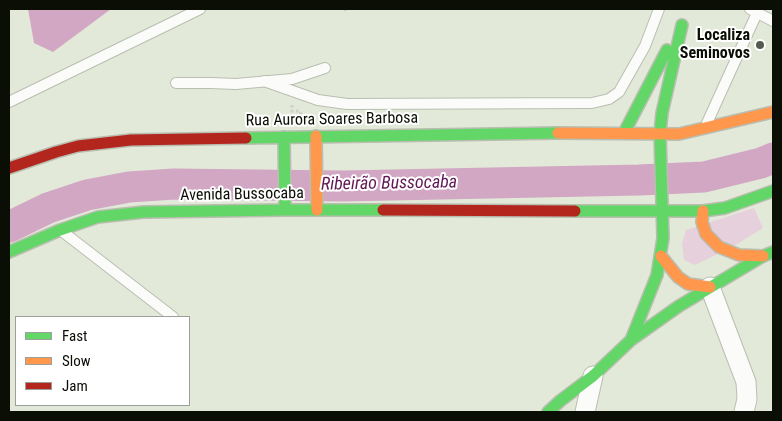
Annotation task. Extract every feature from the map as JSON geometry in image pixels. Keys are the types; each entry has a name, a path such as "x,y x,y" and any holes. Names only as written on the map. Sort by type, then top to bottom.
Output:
{"main road":[{"path":"624,133 652,77 684,21 662,113 660,133 663,238 661,256 657,275 631,340"},
{"name":"Rua Aurora Soares Barbosa","path":"9,168 78,146 131,140 550,133 679,134 773,112"},
{"path":"316,136 317,205"},
{"path":"284,137 285,205"},
{"name":"Avenida Bussocaba","path":"9,252 60,230 98,218 144,212 285,205 662,207 703,211 724,208 773,191"},
{"path":"703,211 702,222 706,234 719,247 739,255 768,254"},
{"path":"548,412 593,376 631,340 679,306 768,254"},
{"path":"661,256 678,277 688,284 710,287"}],"street":[{"path":"710,287 746,382 747,399 744,412"},
{"path":"585,412 593,376"}],"lane":[{"path":"9,102 200,9"},
{"path":"264,82 318,100 347,104 592,103 609,99 619,92 645,46 659,9"},
{"path":"704,128 754,11 773,21"},
{"path":"176,83 236,84 264,82 292,79 325,68"},
{"path":"60,230 172,316"}],"path":[{"path":"292,111 300,110"}],"shaded area":[{"path":"28,9 111,9 53,52 34,43"},
{"path":"754,208 763,228 734,246 695,265 684,260 682,244 686,230"}],"waterway":[{"name":"Ribeirão Bussocaba","path":"9,227 48,208 87,195 129,187 174,184 343,186 639,180 704,177 761,163 773,158"}],"traffic: fast":[{"path":"548,412 593,376 631,340 657,275 663,238 660,133 662,113 682,25"},
{"path":"624,133 667,50"},
{"path":"246,138 558,133"},
{"path":"284,137 285,210"},
{"path":"575,211 703,211 725,208 773,191"},
{"path":"9,252 60,230 98,217 144,212 383,210"},
{"path":"631,340 679,306 763,256 773,252"}],"traffic: slow":[{"path":"558,133 679,134 773,112"},
{"path":"316,136 317,210"},
{"path":"703,211 702,222 706,234 719,247 739,255 763,256"},
{"path":"661,256 678,277 688,284 710,287"}],"traffic: jam":[{"path":"9,168 78,146 131,140 246,138"},
{"path":"383,210 575,211"}],"place":[{"name":"Localiza Seminovos","path":"760,45"}]}
